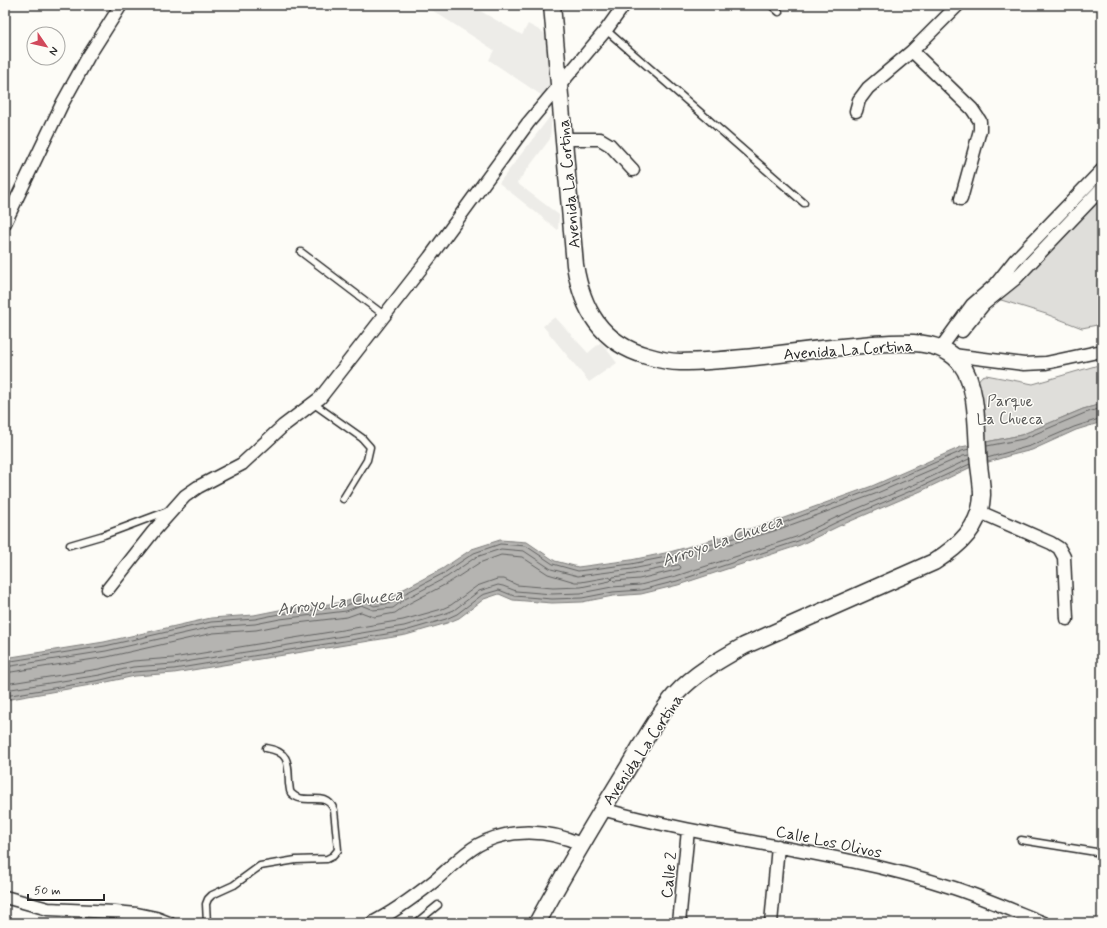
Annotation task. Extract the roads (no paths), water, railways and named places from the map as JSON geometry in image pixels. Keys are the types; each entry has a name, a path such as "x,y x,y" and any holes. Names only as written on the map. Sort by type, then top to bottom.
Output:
{"main road":[{"name":"Avenida La Cortina","path":"537,923 602,809 657,720 675,695 693,678 716,662 744,646 934,562 950,552 969,534 980,512 982,494 973,394 968,376 962,364 947,352 918,343 903,342 825,348 734,359 678,362 640,354 624,347 601,329 592,316 578,284 575,265 552,5"}],"street":[{"path":"5,223 62,104 88,57 121,5"},
{"path":"108,589 185,496 198,487 242,464 283,426 320,398 430,257 528,123 606,30 624,5"},
{"path":"856,111 859,100 868,88 912,51 958,5"},
{"path":"912,51 972,109 980,121 980,130 961,199"},
{"path":"564,139 600,139 610,144 634,170"},
{"path":"947,352 972,305 996,284 1015,260 1102,170"},
{"path":"947,352 957,337 984,304 1015,278 1102,188"},
{"path":"947,352 1024,364 1046,363 1102,351"},
{"path":"980,512 1051,543 1059,548 1064,557 1067,619"},
{"name":"Calle Los Olivos","path":"602,809 637,819 852,861 912,876 953,888 1044,923"},
{"name":"Calle 2","path":"679,923 688,830"},
{"path":"372,923 409,900 478,845 492,839 525,832 545,833 564,837 582,844"},
{"path":"771,923 778,846"},
{"path":"5,897 48,909 115,912 143,916 169,923"}],"lane":[{"path":"771,5 779,12"},
{"path":"606,30 804,203"},
{"path":"301,252 384,315"},
{"path":"314,404 362,438 370,447 367,460 343,499"},
{"path":"70,545 104,536 172,510"},
{"path":"207,923 206,904 208,899 212,895 234,885 260,866 296,860 327,859 333,856 338,850 334,810 332,804 324,799 301,798 293,794 290,790 286,757 279,751 266,748"},
{"path":"1021,840 1102,853"},
{"path":"416,923 438,904"}],"water":[{"name":"Arroyo La Chueca","path":"1102,404 1102,422 1076,430 1032,450 969,468 800,545 678,585 641,594 613,596 582,602 552,603 513,600 499,594 484,599 459,618 406,635 174,673 135,676 5,700 5,658 104,642 211,618 254,615 279,610 345,602 362,595 374,602 389,599 400,591 442,569 472,549 500,540 527,542 555,561 578,567 631,560 670,552 770,523 872,486 961,447 1021,435 1083,409"}],"park label":[{"name":"Parque La Chueca","path":"1010,409"}]}
